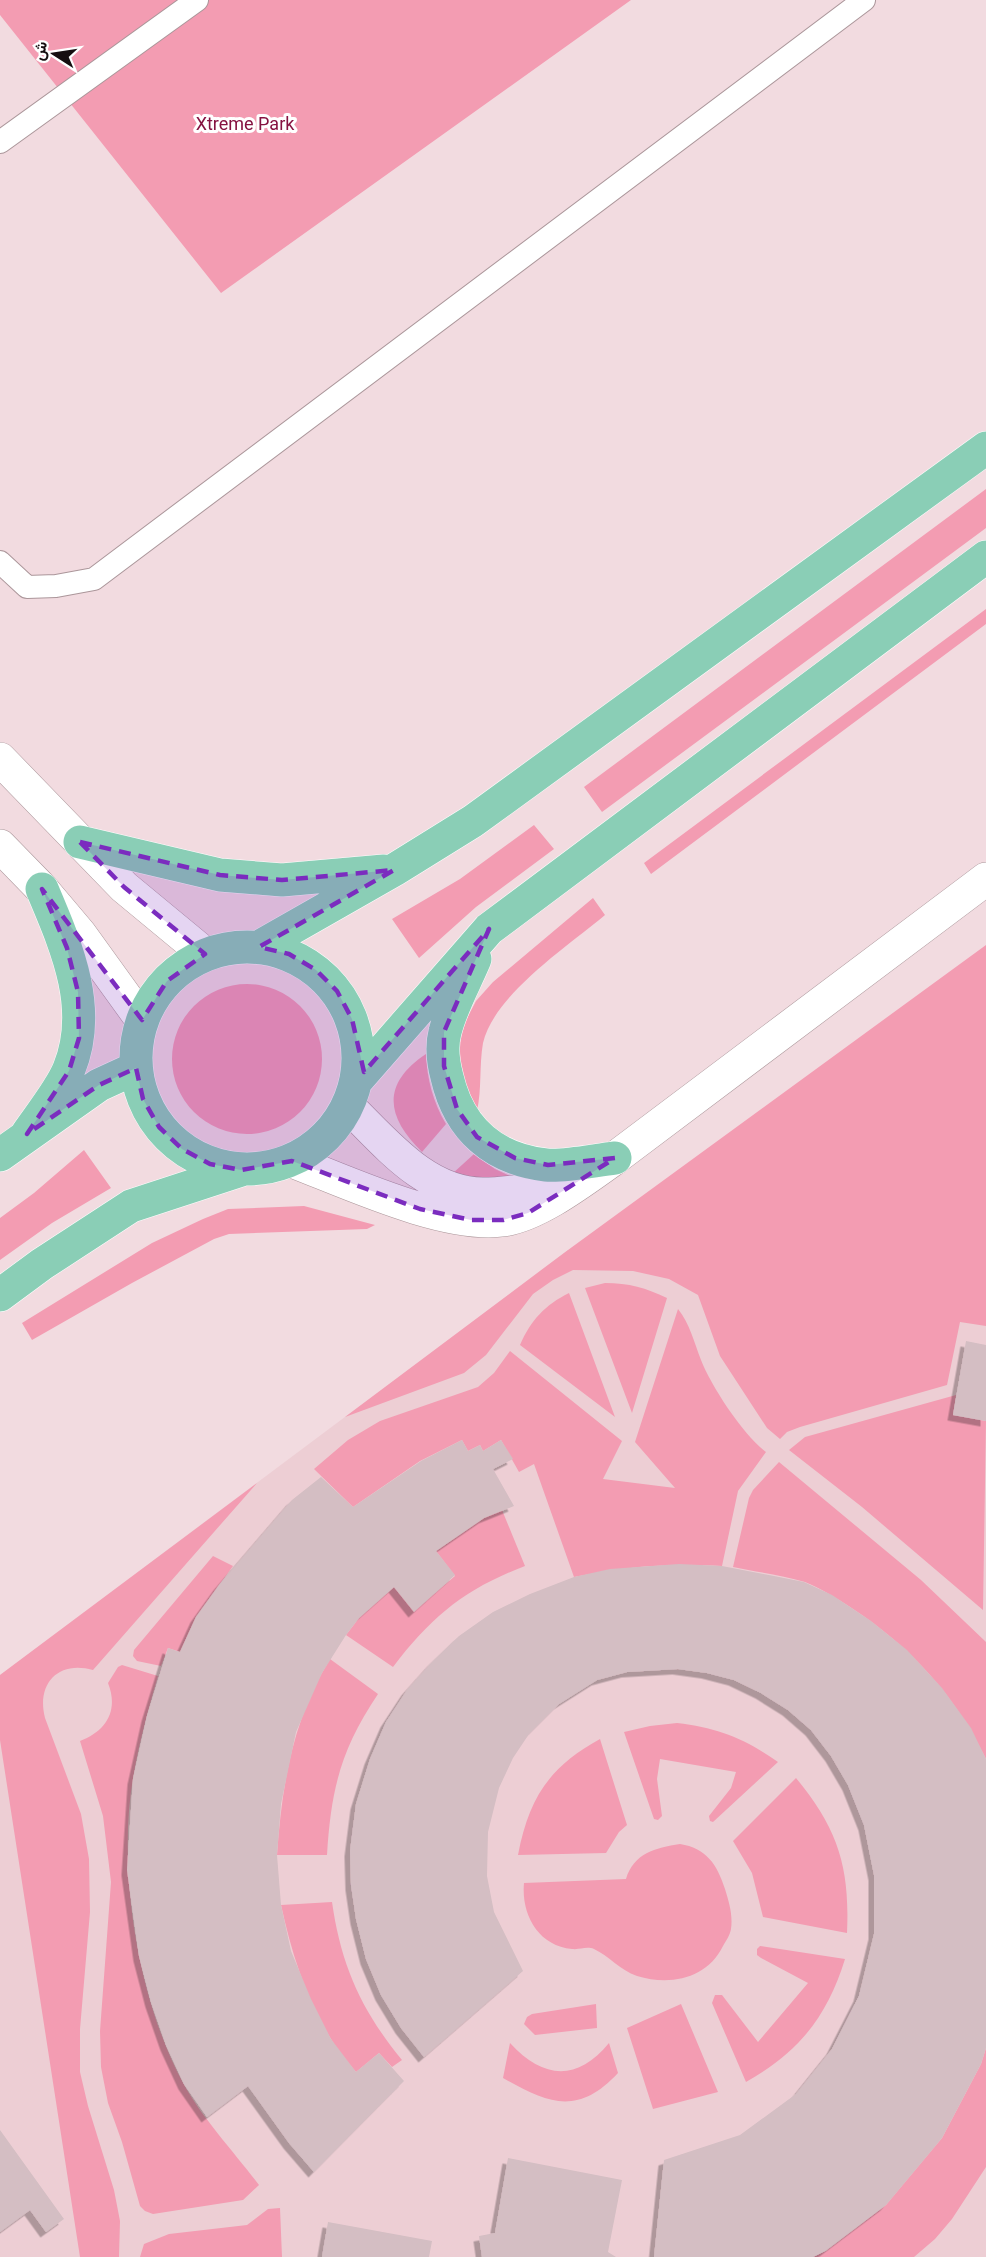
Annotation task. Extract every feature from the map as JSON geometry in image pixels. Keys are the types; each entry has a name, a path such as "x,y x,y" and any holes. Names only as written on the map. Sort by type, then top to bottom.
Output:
{"highway":[{"path":"259,946 394,870 473,821 986,448"},
{"path":"353,1093 359,1050 352,1019 337,992 316,970 289,954 259,946 232,947 206,954 184,965 166,981 152,999 142,1020 136,1044 136,1068 143,1099 159,1127 182,1149 210,1164 241,1170 267,1169 292,1161 315,1147 334,1129 353,1093 489,928 986,557"},
{"path":"80,842 220,875 282,880 394,870"},
{"path":"27,1134 69,1071 79,1038 78,992 67,948 42,889"},
{"path":"489,928 444,1032 442,1050 444,1066 457,1109 477,1137 516,1158 548,1165 615,1158"},
{"path":"0,1155 99,1085 136,1068"},
{"path":"0,1295 42,1264 131,1206 241,1170"}],"street":[{"path":"0,759 124,887 206,954"},
{"path":"0,846 42,889 80,934 142,1020"},
{"path":"292,1161 420,1209 471,1220 503,1220 528,1213 579,1184 615,1158 986,879"},
{"path":"353,1093 414,1167 431,1181 450,1189 482,1194 579,1184"}],"lane":[{"path":"0,142 197,0"},
{"path":"0,561 27,587 56,586 93,579 864,0"}],"highlighted area":[{"path":"80,842 220,875 282,880 394,870 259,947 289,954 316,970 337,991 352,1019 364,1072 489,929 444,1032 444,1066 457,1109 477,1137 515,1158 548,1165 615,1158 528,1213 503,1220 471,1220 420,1209 292,1161 241,1170 210,1164 182,1149 159,1127 143,1099 136,1068 99,1085 27,1134 69,1071 79,1038 78,992 67,948 42,889 142,1020 167,981 205,954 124,887"}],"shaded area":[{"path":"568,1250 986,1302 986,2257 0,2257 0,1675"}],"green space":[{"name":"Xtreme Park","path":"0,0 631,0 221,293 0,15"},
{"path":"986,489 986,528 602,812 584,787"},
{"path":"986,609 986,624 651,874 644,863"},
{"path":"534,825 554,849 476,907 419,958 392,919 460,879"},
{"path":"593,898 605,915 534,973 502,1007 490,1025 483,1043 477,1111 462,1087 457,1059 463,1026 476,1001 493,982"},
{"path":"986,945 986,1326 960,1322 947,1385 800,1427 787,1432 780,1439 767,1428 720,1356 698,1295 669,1279 633,1271 573,1270 533,1294 486,1355 464,1373 345,1417 568,1250"},
{"path":"247,984 276,989 289,996 300,1006 310,1017 317,1030 322,1059 317,1088 310,1101 300,1112 289,1122 276,1129 247,1134 218,1129 205,1122 194,1112 184,1101 177,1088 172,1059 177,1030 184,1017 194,1006 205,996 218,989"},
{"path":"426,1054 432,1090 446,1124 422,1152 401,1126 394,1101 395,1089 401,1077 411,1065"},
{"path":"84,1150 111,1188 52,1223 0,1260 0,1218 34,1193"},
{"path":"474,1154 495,1169 521,1181 505,1184 452,1174"},
{"path":"304,1206 375,1225 367,1229 229,1234 214,1239 132,1283 32,1340 22,1323 152,1243 203,1219 228,1209"},
{"path":"605,1283 637,1287 667,1298 632,1413 585,1288"},
{"path":"569,1293 615,1417 520,1345 540,1314"},
{"path":"678,1309 689,1327 701,1360 720,1396 738,1423 766,1452 738,1491 722,1566 648,1566 574,1577 534,1464 519,1472 501,1440 483,1451 480,1445 468,1451 462,1440 420,1461 353,1507 314,1469 348,1440 380,1421 478,1387 494,1373 510,1351 622,1441 603,1479 675,1488 635,1442"},
{"path":"956,1395 953,1415 986,1421 983,1610 862,1507 789,1450 805,1437"},
{"path":"779,1462 921,1580 986,1642 986,1759 974,1736 946,1694 913,1657 874,1624 836,1598 805,1582 733,1567 749,1498 753,1490"},
{"path":"257,1483 93,1670 70,1668 60,1672 47,1685 44,1694 45,1718 81,1814 89,1859 90,1912 80,2029 80,2072 114,2190 120,2221 119,2257 80,2257 0,1740 0,1675"},
{"path":"502,1510 525,1566 485,1584 451,1606 422,1633 393,1667 346,1635 359,1618 394,1587 414,1611 455,1576 436,1551 484,1518"},
{"path":"213,1556 233,1566 196,1617 180,1652 168,1648 161,1666 137,1661 133,1656 134,1650"},
{"path":"330,1659 378,1694 355,1733 340,1770 331,1810 327,1855 277,1855 282,1804 291,1754 306,1706"},
{"path":"122,1665 158,1676 138,1752 129,1815 130,1894 143,1974 167,2050 183,2083 209,2122 259,2185 243,2200 153,2214 140,2206 108,2103 101,2067 100,2031 111,1882 103,1816 80,1741 97,1732 108,1719 112,1702 108,1683 118,1667"},
{"path":"677,1723 730,1735 754,1746 778,1762 713,1822 710,1821 709,1816 731,1788 736,1772 660,1759 657,1779 662,1816 658,1820 654,1819 624,1732"},
{"path":"600,1739 627,1825 619,1832 606,1853 518,1855 528,1817 544,1786 567,1761"},
{"path":"796,1778 822,1814 838,1850 846,1888 847,1933 763,1917 752,1873 733,1841"},
{"path":"680,1844 704,1853 714,1865 725,1889 731,1914 731,1929 727,1940 716,1957 697,1973 674,1980 637,1976 594,1949 572,1949 550,1942 541,1935 529,1917 525,1906 524,1883 626,1879 634,1863 647,1853 662,1847"},
{"path":"332,1902 341,1946 355,1986 375,2023 402,2060 392,2067 379,2053 356,2072 322,2024 300,1974 281,1905"},
{"path":"760,1946 845,1959 829,1998 809,2031 781,2058 746,2082 712,2003 715,1995 722,1995 758,2042 808,1983 757,1955 757,1949"},
{"path":"596,2004 597,2028 535,2035 524,2024 527,2017 532,2014"},
{"path":"681,2004 718,2092 653,2109 627,2028"},
{"path":"510,2043 535,2064 560,2071 572,2070 585,2065 609,2043 618,2073 589,2096 576,2100 549,2099 503,2078"},
{"path":"986,2048 986,2167 952,2219 935,2239 914,2257 813,2257 826,2251 886,2205 942,2138 981,2064"},
{"path":"280,2208 282,2257 140,2257 144,2244 169,2234 247,2225 268,2209"}],"building":[{"path":"966,1341 986,1345 986,1421 953,1415"},
{"path":"462,1440 468,1451 480,1445 483,1451 501,1440 513,1459 493,1469 514,1506 484,1518 436,1551 455,1575 414,1612 394,1587 359,1618 322,1673 296,1732 281,1804 277,1855 281,1905 291,1951 311,1999 331,2039 356,2072 379,2053 404,2081 314,2172 289,2143 248,2086 207,2117 184,2084 166,2045 151,2002 139,1956 127,1870 133,1779 147,1716 168,1648 180,1652 196,1617 219,1585 292,1500 321,1477 353,1507 421,1461"},
{"path":"679,1564 722,1566 804,1582 832,1595 871,1621 907,1650 942,1688 971,1728 986,1759 986,2048 981,2064 942,2138 886,2205 825,2251 813,2257 654,2257 664,2160 740,2135 796,2094 832,2049 859,1996 874,1934 874,1875 864,1825 848,1785 831,1756 811,1730 788,1710 734,1680 678,1669 627,1672 597,1680 559,1704 529,1734 513,1758 499,1788 488,1832 487,1876 494,1912 523,1971 424,2057 401,2028 381,1995 366,1959 356,1919 351,1885 350,1851 356,1804 370,1759 386,1722 407,1690 433,1661 459,1636 493,1612 530,1594 574,1577 610,1569"},
{"path":"0,2130 64,2219 46,2232 30,2210 0,2232"},
{"path":"508,2158 622,2180 608,2252 616,2257 482,2257 479,2236 495,2233"},
{"path":"328,2222 432,2241 429,2257 322,2257"}]}
